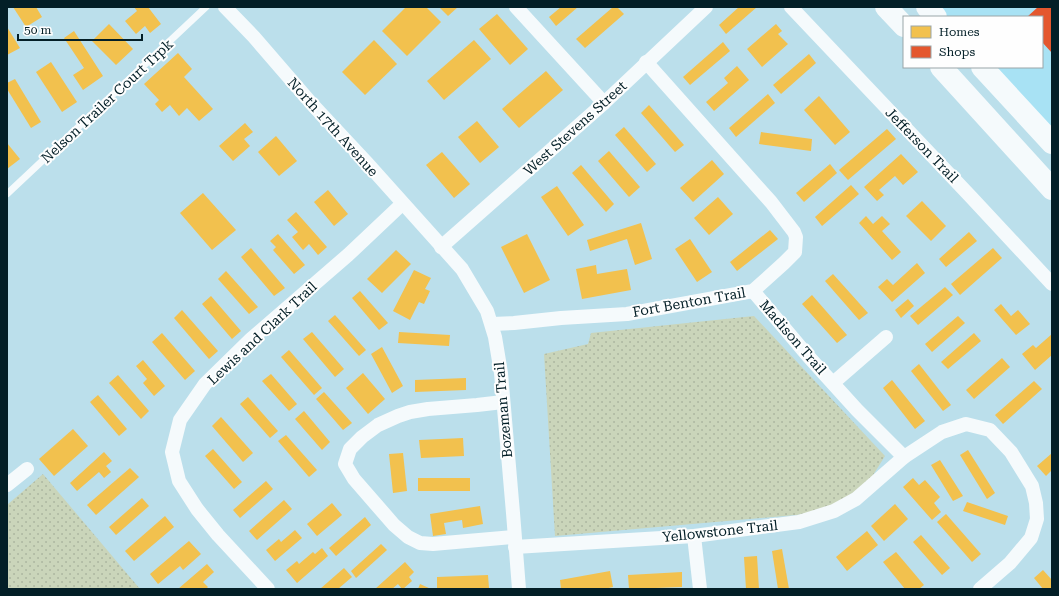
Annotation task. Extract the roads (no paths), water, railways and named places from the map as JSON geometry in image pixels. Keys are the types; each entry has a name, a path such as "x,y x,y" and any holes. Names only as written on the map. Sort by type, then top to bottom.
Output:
{"main road":[{"path":"886,7 903,25"},
{"path":"927,7 935,16"},
{"path":"942,68 1052,188"},
{"path":"983,68 1052,143"}],"street":[{"name":"North 17th Avenue","path":"225,7 254,37 311,103 367,163 441,247"},
{"path":"516,7 604,104"},
{"name":"West Stevens Street","path":"441,247 604,104 646,62 706,7"},
{"name":"Jefferson Trail","path":"791,7 1052,284"},
{"name":"Fort Benton Trail","path":"492,324 514,324 561,318 627,314 753,291 795,252 796,237 794,232 766,197 646,62"},
{"name":"Lewis and Clark Trail","path":"268,589 218,535 197,509 179,481 172,452 180,420 205,384 251,339 348,255 402,204"},
{"name":"Bozeman Trail","path":"441,247 462,270 487,311 496,337 501,373 519,589"},
{"name":"Madison Trail","path":"753,291 808,356 857,410 904,457"},
{"name":"Madison Trail","path":"833,383 886,336"},
{"name":"Yellowstone Trail","path":"503,402 428,409 398,416 378,425 362,437 350,449 345,464 354,480 394,525 408,537 420,543 515,542 694,536 799,522 834,511 856,499 904,457 942,432 966,424 990,430 1011,452 1032,486 1036,503 1037,519 1031,538 1010,563 980,589"},
{"path":"7,485 26,469"},
{"path":"694,536 700,589"}],"lane":[{"name":"Nelson Trailer Court Trpk","path":"7,194 206,7"}]}
